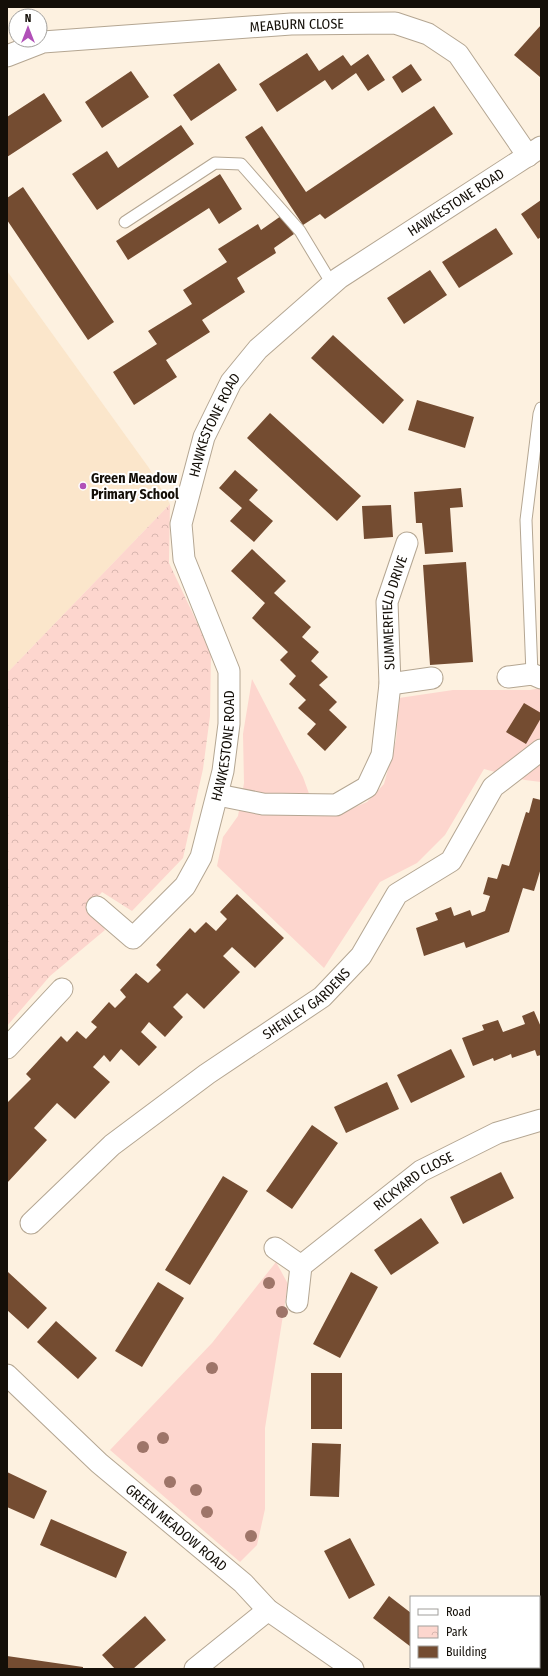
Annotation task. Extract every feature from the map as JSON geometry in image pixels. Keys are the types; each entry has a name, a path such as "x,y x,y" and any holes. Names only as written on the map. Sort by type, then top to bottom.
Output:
{"street":[{"name":"MEABURN CLOSE","path":"7,56 43,42 291,24 395,23 428,34 458,54 534,151"},
{"name":"HAWKESTONE ROAD","path":"96,907 133,938 185,886 202,857 218,795 223,771 229,724 229,671 184,559 181,524 183,511 204,437 231,382 258,349 332,284 534,151"},
{"name":"SUMMERFIELD DRIVE","path":"218,795 263,804 336,805 367,787 382,755 390,684 387,602 407,542"},
{"path":"508,677 537,676"},
{"name":"SUMMERFIELD DRIVE","path":"390,684 432,678"},
{"name":"SHENLEY GARDENS","path":"31,1224 112,1145 207,1074 322,997 362,956 397,894 451,861 493,787 541,750"},
{"path":"7,1048 62,989"},
{"name":"RICKYARD CLOSE","path":"300,1266 421,1171 498,1133 541,1120"},
{"path":"275,1248 300,1266 297,1302"},
{"name":"GREEN MEADOW ROAD","path":"7,1375 99,1463 242,1583 268,1610 354,1669"},
{"path":"195,1669 268,1610"}],"lane":[{"path":"125,222 215,163 241,164 300,231 332,284"},
{"path":"537,676 526,520 541,408"}],"shaded area":[{"name":"Green Meadow Primary School","path":"7,271 149,468 170,504 7,673"}],"green space":[{"path":"170,504 169,563 211,652 210,716 203,769 183,858 132,911 102,892 89,908 105,930 50,976 7,1026 7,673"},
{"path":"252,679 303,777 316,813 339,814 367,802 384,784 396,740 399,698 453,690 530,690 541,688 541,782 525,780 484,769 445,835 417,863 380,882 324,968 217,866 223,837 238,816 244,783 243,734"},
{"path":"276,1262 288,1284 265,1428 265,1509 257,1545 240,1562 110,1450 212,1343"}],"building":[{"path":"541,25 541,76 540,77 514,55"},
{"path":"307,53 319,71 343,55 351,66 368,54 385,80 368,91 356,73 332,90 325,80 277,112 259,84"},
{"path":"219,63 237,90 191,121 173,95"},
{"path":"411,64 422,80 402,93 392,77"},
{"path":"131,71 149,97 102,128 85,102"},
{"path":"44,93 62,121 7,157 7,117"},
{"path":"434,106 453,134 325,219 320,214 303,225 245,137 262,126 306,192"},
{"path":"181,125 194,144 97,210 72,174 107,151 118,168"},
{"path":"220,174 242,209 219,224 209,208 128,260 116,241"},
{"path":"23,187 114,322 88,340 7,220 7,198"},
{"path":"541,200 541,237 538,239 521,214"},
{"path":"281,216 294,234 274,248 276,253 237,278 245,292 202,320 210,332 166,360 177,377 134,405 113,372 157,344 148,331 192,304 183,290 227,262 218,249 258,224 261,230"},
{"path":"496,228 513,254 459,288 442,262"},
{"path":"430,270 447,295 404,324 387,298"},
{"path":"333,335 404,400 383,424 311,358"},
{"path":"417,400 474,417 465,448 408,430"},
{"path":"270,413 361,496 337,521 247,438"},
{"path":"235,470 258,490 249,500 273,521 254,542 230,521 242,508 219,488"},
{"path":"461,488 463,507 450,508 453,552 425,554 422,523 416,523 414,492"},
{"path":"391,505 393,537 364,539 362,506"},
{"path":"252,549 286,581 274,593 311,627 302,637 319,652 311,661 328,677 319,685 337,702 329,710 347,727 325,751 307,734 316,724 298,708 306,700 289,684 296,676 280,660 288,652 252,618 265,603 231,571"},
{"path":"466,562 473,662 430,665 423,565"},
{"path":"524,703 541,713 541,718 526,744 506,732"},
{"path":"533,798 541,800 541,868 534,891 523,888 509,932 466,948 464,942 424,956 416,928 438,920 435,913 451,907 454,916 470,910 472,916 485,911 490,896 483,894 488,877 497,879 502,864 509,866 526,812 529,813"},
{"path":"237,894 284,938 255,968 232,947 223,956 240,972 204,1009 187,993 173,1007 183,1017 165,1037 149,1022 141,1032 157,1047 139,1066 121,1049 110,1062 104,1055 93,1067 110,1082 75,1119 57,1103 34,1128 47,1140 7,1183 7,1103 31,1079 26,1074 61,1036 67,1042 77,1031 86,1039 97,1027 91,1022 109,1002 115,1008 126,997 120,990 136,973 148,983 161,970 156,965 190,928 195,933 206,922 216,931 227,919 220,912"},
{"path":"534,1011 541,1027 541,1055 537,1056 535,1050 512,1058 511,1054 494,1061 493,1058 473,1066 462,1038 484,1030 482,1025 498,1020 503,1032 525,1024 522,1016"},
{"path":"451,1049 465,1077 411,1103 397,1075"},
{"path":"387,1082 399,1109 346,1133 334,1107"},
{"path":"312,1125 338,1143 292,1209 266,1191"},
{"path":"501,1172 514,1198 463,1224 450,1197"},
{"path":"223,1176 248,1191 190,1285 165,1270"},
{"path":"421,1218 439,1243 391,1275 374,1250"},
{"path":"8,1272 47,1308 28,1329 7,1310"},
{"path":"351,1272 378,1287 340,1358 313,1344"},
{"path":"158,1282 184,1298 142,1367 115,1351"},
{"path":"56,1321 97,1358 78,1379 37,1342"},
{"path":"311,1373 342,1373 342,1429 311,1429"},
{"path":"312,1443 341,1444 339,1497 310,1496"},
{"path":"7,1472 47,1491 34,1519 7,1507"},
{"path":"51,1519 127,1552 116,1578 40,1545"},
{"path":"350,1538 375,1585 349,1599 324,1551"},
{"path":"389,1596 410,1612 410,1646 373,1618"},
{"path":"145,1616 166,1640 133,1669 115,1669 102,1655"},
{"path":"540,1622 541,1623 540,1652"},
{"path":"7,1656 83,1667 83,1669 7,1669"},
{"path":"436,1668 482,1669 437,1669"},
{"path":"517,1668 532,1668 532,1669"}],"place":[{"name":"Green Meadow Primary School","path":"83,486"}]}
